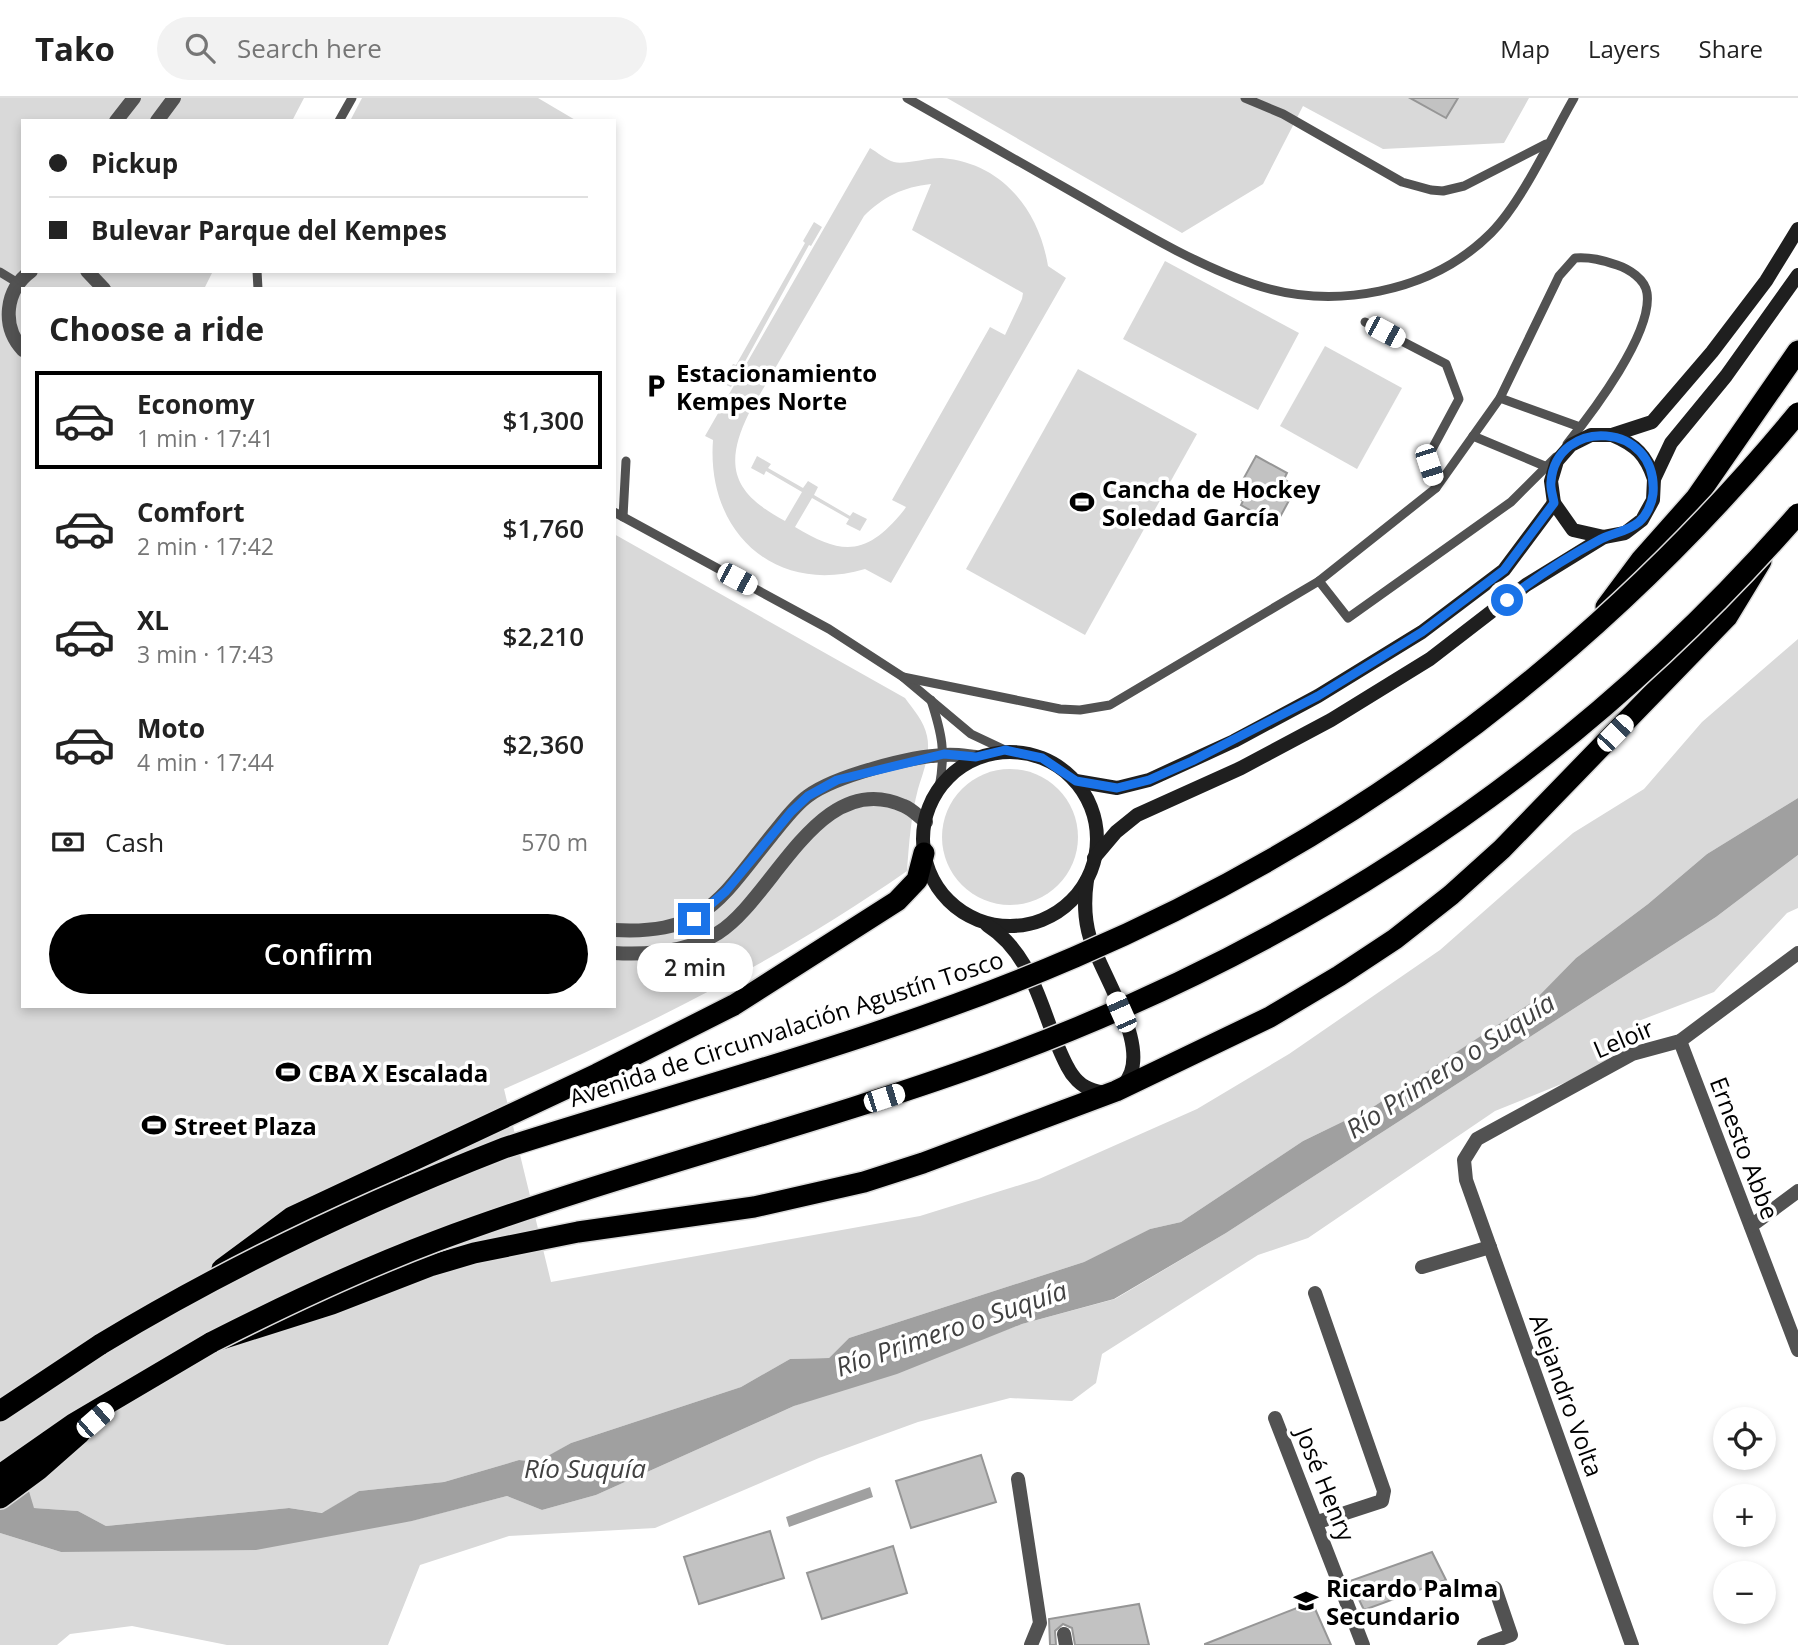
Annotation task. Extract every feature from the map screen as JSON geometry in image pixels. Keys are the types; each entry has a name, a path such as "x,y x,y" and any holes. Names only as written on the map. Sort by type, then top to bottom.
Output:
{"highway":[{"path":"1581,640 1641,560 1696,498 1798,351"},
{"name":"Avenida de Circunvalación Agustín Tosco","path":"0,1411 101,1344 233,1267 334,1219 504,1148 941,1009 1072,958 1228,885 1375,797 1481,722 1581,640 1694,531 1798,413"},
{"path":"0,1475 132,1387 212,1342 330,1284 436,1241 987,1062 1147,997 1252,946 1408,856 1575,733 1665,653 1798,514"},
{"path":"212,1342 332,1304 430,1266 474,1253 578,1231 710,1214 802,1196 923,1164 1116,1091 1244,1029 1304,998 1367,958 1442,902 1502,849 1727,617 1771,545"},
{"path":"192,1291 292,1217 650,1049 734,1005 897,901 917,880 924,853"},
{"path":"0,1394 101,1344"},
{"path":"0,1497 38,1470 132,1387"}],"street":[{"path":"118,119 134,98"},
{"path":"158,119 174,98"},
{"path":"1604,537 1573,530 1554,503 1551,481 1557,461 1571,445 1591,435 1612,435 1652,422 1713,352 1766,281 1798,229"},
{"path":"21,347 9,328 8,312 18,283 29,273"},
{"path":"92,273 102,287"},
{"path":"1654,479 1671,443 1726,376 1798,275"},
{"path":"980,920 1013,926 1040,921 1063,908 1074,898 1091,865 1116,832 1137,815 1171,797 1241,768 1331,719 1430,659 1526,585 1604,537 1625,533 1642,520 1653,500 1654,479 1647,459 1632,443 1612,435"},
{"path":"1076,781 1117,788 1149,780 1234,741 1318,696 1422,632 1504,570 1554,503"},
{"path":"616,930 668,928 694,919 726,891 791,812 808,796 837,780 944,754 976,757 1005,750 1042,758 1076,781 1086,796 1094,819 1096,842 1084,908 1090,938 1134,1046 1134,1068 1130,1077 1116,1091 1106,1093 1088,1088 1071,1073 1026,967 1010,943 980,920 967,914 942,893 929,869 924,853 926,821 939,788 955,771 976,757"},
{"path":"616,953 669,951 696,944 717,934 748,906 816,824 839,809 860,801 883,800 904,806 926,821"},
{"name":"Leloir","path":"1464,1160 1477,1139 1632,1054 1680,1041 1798,953"},
{"name":"Ernesto Abbe","path":"1680,1041 1798,1350"},
{"name":"Alejandro Volta","path":"1464,1160 1466,1180 1632,1645"},
{"path":"1751,1226 1798,1191"},
{"path":"1422,1267 1490,1247"},
{"path":"1315,1293 1384,1491 1382,1501 1318,1522"},
{"name":"José Henry","path":"1275,1418 1318,1522 1363,1645"},
{"path":"1018,1479 1040,1622 1031,1645"},
{"path":"1484,1645 1511,1635 1495,1588"}],"lane":[{"path":"340,119 352,98"},
{"path":"907,98 1206,265 1252,284 1318,296 1365,294 1390,289 1436,272 1457,260 1490,234 1507,216 1574,98"},
{"path":"1245,98 1283,114 1402,182 1431,190 1443,191 1464,186 1548,143"},
{"path":"903,677 1060,709 1080,710 1110,705 1319,581 1436,488 1500,398 1565,266 1575,258 1594,257 1627,269 1640,279 1647,291 1647,312 1633,345 1597,405 1580,427 1547,467 1511,502 1348,618 1319,581"},
{"path":"0,272 18,283"},
{"path":"1365,322 1446,364 1459,399 1430,451 1429,465 1436,488"},
{"path":"1500,398 1580,427"},
{"path":"1473,436 1547,467"},
{"path":"626,461 618,514 830,629 903,677 971,734 1005,750"},
{"path":"930,699 943,738 944,754 939,788"}],"shaded area":[{"path":"0,98 304,98 293,119 21,119 21,273 212,273 205,287 21,287 21,1008 616,1008 616,535 905,698 923,725 928,743 927,756 914,809 907,871 811,934 761,963 608,1042 504,1089 551,1282 920,1216 1039,1179 1197,1109 1289,1054 1440,950 1573,833 1644,789 1702,722 1798,639 1798,798 1707,854 1648,904 1576,958 1535,1001 1373,1107 1303,1141 1181,1222 1150,1229 1084,1262 849,1338 829,1358 790,1359 741,1387 571,1443 537,1463 519,1460 444,1482 359,1491 323,1513 289,1508 106,1526 78,1511 34,1508 0,1484"},
{"path":"362,98 538,98 574,119 351,119"},
{"path":"947,98 1529,98 1504,143 1383,149 1303,106 1263,184 1182,233"},
{"path":"870,148 894,162 942,158 963,162 983,169 1000,180 1014,193 1036,226 1048,266 1066,278 891,583 865,569 832,575 802,573 775,564 752,549 734,528 721,502 714,473 713,440 705,436","holes":["931,184 912,230 1023,293 1022,299 1005,335 990,327 892,500 906,507 904,510 891,525 866,543 854,547 827,543 795,527 812,498 849,519 846,524 860,531 867,519 853,512 850,516 814,495 818,487 808,481 803,488 768,468 771,464 757,456 751,468 764,475 766,471 802,492 785,521 754,500 745,489 738,478 736,449 749,413 864,216 894,194"]},
{"path":"814,222 822,227 811,246 809,245 731,387 722,383 733,364 736,365 805,243 803,241"},
{"path":"1165,261 1299,333 1258,410 1123,339"},
{"path":"1325,346 1402,388 1357,469 1280,426"},
{"name":"Cancha de Hockey Soledad García","path":"1078,369 1197,434 1085,635 966,569"},
{"path":"1010,769 1036,774 1058,789 1073,811 1078,837 1073,863 1058,885 1036,900 1010,905 984,900 962,885 947,863 942,837 947,811 962,789 984,774"},
{"path":"1798,855 1798,908 1787,913 1714,992 1636,1022 1606,1066 1495,1111 1308,1238 1258,1255 1102,1354 1096,1383 1072,1401 1010,1398 918,1422 819,1458 655,1528 509,1536 420,1565 388,1645 227,1645 132,1626 70,1634 57,1645 0,1645 0,1533 61,1552 411,1521 507,1496 542,1510 596,1495 794,1406 1022,1324 1115,1299 1226,1233 1716,917"}],"water":[{"name":"Río Suquía","path":"1798,798 1798,855 1716,917 1226,1233 1114,1299 1022,1324 897,1374 794,1406 596,1495 542,1510 507,1496 412,1521 256,1550 61,1552 0,1533 0,1484 28,1488 34,1508 78,1511 106,1526 289,1508 322,1513 359,1491 444,1482 519,1460 537,1462 571,1443 741,1387 790,1359 829,1358 849,1338 1084,1262 1150,1229 1181,1222 1303,1141 1373,1107 1534,1001 1576,958 1648,904 1707,854"},
{"path":"870,1487 873,1497 789,1527 786,1517"}],"building":[{"path":"1410,98 1458,98 1446,118"},
{"path":"1256,456 1287,473 1284,479 1287,481 1282,490 1292,495 1280,517 1258,509 1255,513 1241,505 1243,501 1234,496"},
{"path":"981,1455 996,1502 911,1528 896,1481"},
{"path":"770,1531 784,1578 699,1604 684,1557"},
{"path":"893,1546 907,1593 822,1619 807,1573"},
{"path":"1432,1552 1446,1580 1364,1610 1350,1581"},
{"path":"1312,1602 1331,1645 1205,1645 1205,1644"},
{"path":"1139,1604 1149,1645 1075,1645 1072,1628 1063,1624 1055,1631 1056,1645 1050,1645 1049,1619"}],"place":[{"name":"Estacionamiento Kempes Norte","path":"656,386"},
{"name":"Cancha de Hockey Soledad García","path":"1082,502"},
{"name":"CBA X Escalada","path":"288,1072"},
{"name":"Street Plaza","path":"154,1125"},
{"name":"Ricardo Palma Secundario","path":"1306,1601"}],"route":[{"path":"694,919 726,891 791,812 808,796 837,780 944,754 976,757 1005,750 1042,758 1076,781 1102,788 1117,788 1133,786 1172,771 1234,741 1318,696 1422,632 1504,570 1554,503 1551,481 1557,461 1571,445 1591,435 1612,435 1632,443 1647,459 1654,479 1653,500 1642,520 1625,533 1604,537 1526,585 1507,600"}],"water label":[{"name":"Río Primero o Suquía","path":"1450,1065"},
{"name":"Río Primero o Suquía","path":"951,1328"}]}
